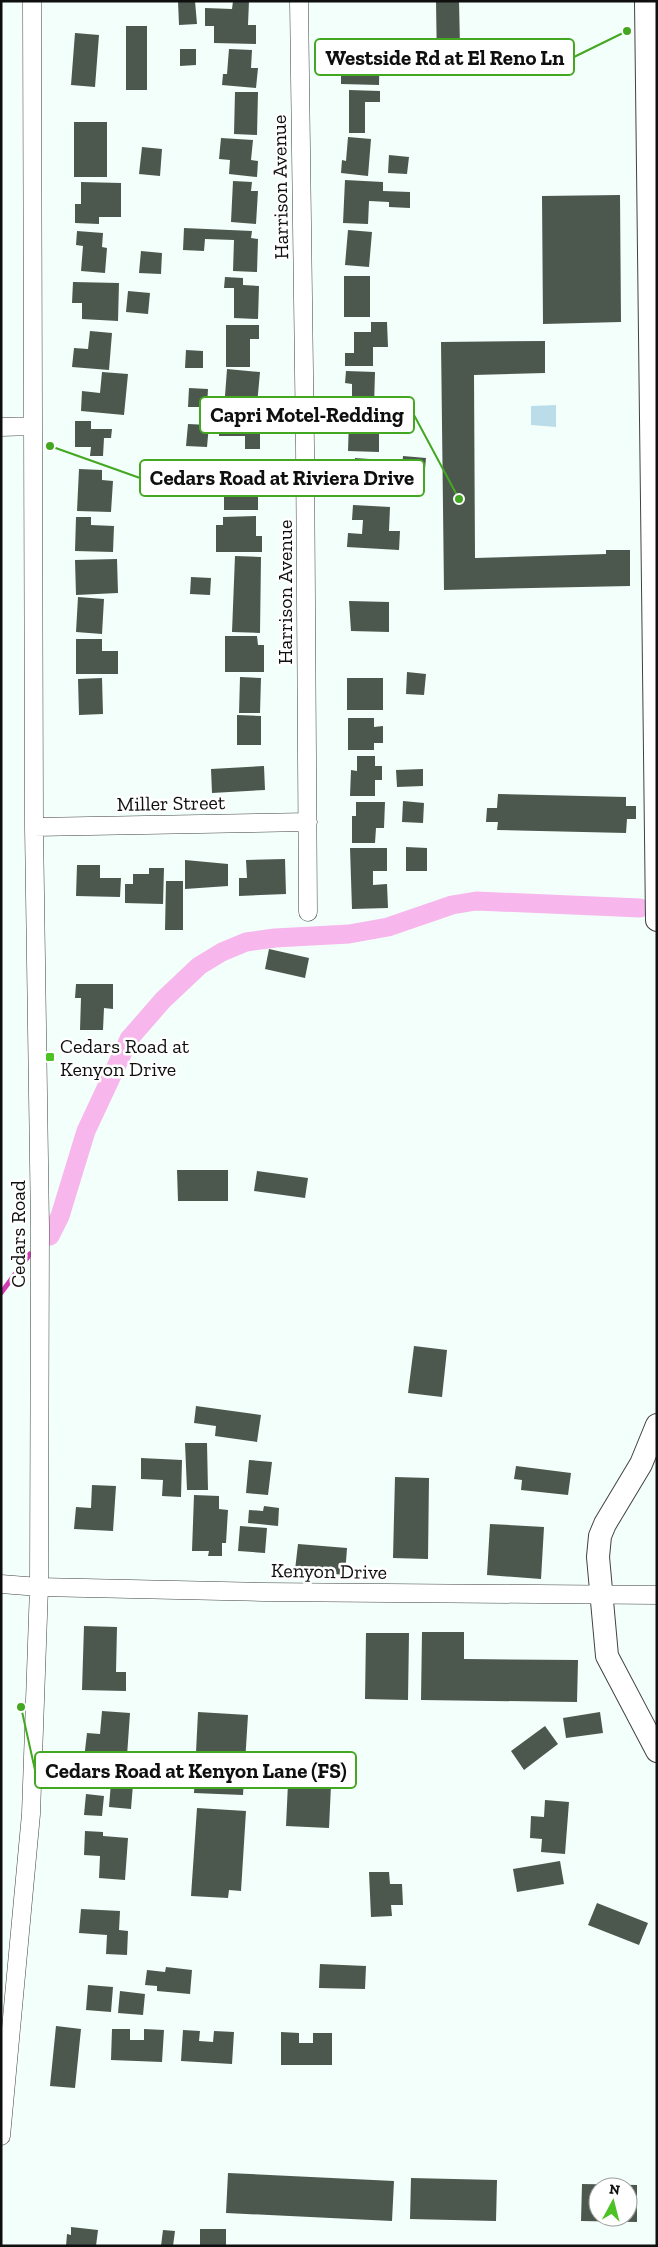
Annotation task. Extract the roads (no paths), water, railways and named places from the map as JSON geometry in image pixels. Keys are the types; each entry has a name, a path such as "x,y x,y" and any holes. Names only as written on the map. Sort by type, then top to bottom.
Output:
{"street":[{"name":"Cedars Road","path":"1,2136 30,1824 39,1587 40,1227 34,827 32,1"},
{"name":"Harrison Avenue","path":"299,1 308,912"},
{"path":"646,1 657,920"},
{"path":"1,427 33,426"},
{"name":"Miller Street","path":"34,827 308,822"},
{"path":"657,1425 641,1464 611,1511 600,1536 598,1557 604,1640 610,1663 657,1751"},
{"name":"Kenyon Drive","path":"1,1584 39,1587 600,1596 657,1595"}],"waterway":[{"path":"50,1236 60,1216 86,1131 129,1039 163,1000 199,966 222,952 246,942 275,938 349,934 388,927 452,905 476,901 640,908"},
{"path":"1,1293 30,1254"}],"place":[{"name":"Westside Rd at El Reno Ln","path":"627,31"},
{"name":"Cedars Road at Riviera Drive","path":"50,446"},
{"name":"Capri Motel-Redding","path":"459,499"},
{"name":"Cedars Road at Kenyon Drive","path":"50,1057"},
{"name":"Cedars Road at Kenyon Lane (FS)","path":"21,1707"}]}
